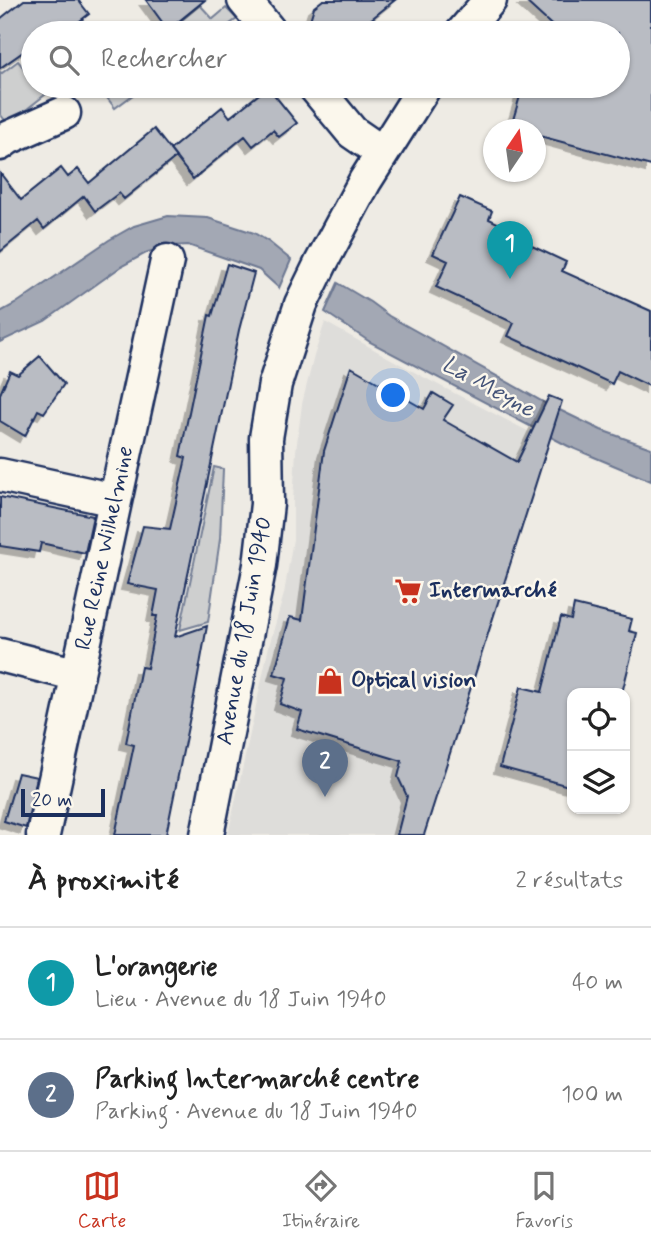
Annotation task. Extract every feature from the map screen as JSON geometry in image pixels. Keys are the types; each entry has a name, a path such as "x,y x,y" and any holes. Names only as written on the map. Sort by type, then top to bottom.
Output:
{"street":[{"path":"472,21 490,0"},
{"path":"324,98 352,132 382,152"},
{"name":"Avenue du 18 Juin 1940","path":"207,835 261,565 267,504 266,438 275,384 302,304 321,263 365,181 417,98"},
{"path":"0,144 64,113"},
{"name":"Rue Reine Wilhelmine","path":"43,835 167,261"},
{"path":"0,475 115,500"},
{"path":"0,655 78,675"}],"shaded area":[{"path":"200,5 213,19 226,8 237,19 234,21 181,21"},
{"path":"18,61 21,65 21,98 41,98 8,124 0,114 0,72"},
{"path":"107,98 129,98 115,108"},
{"path":"325,322 425,378 549,442 424,835 228,835 269,646 284,594 293,539 296,451 302,404"},
{"path":"214,467 223,469 220,539 208,622 180,630"}],"water":[{"path":"168,216 208,218 254,233 269,242 291,260 279,288 259,270 188,245 172,246 148,252 122,266 45,321 0,342 0,312 109,240 134,226"},
{"name":"La Meyne","path":"338,283 389,316 545,403 601,430 651,448 651,481 568,446 370,342 325,312"}],"building":[{"path":"24,0 78,0 89,14 80,21 21,21 21,53 0,68 0,19"},
{"path":"146,0 205,0 179,21 161,21"},
{"path":"323,0 395,0 369,21 310,21 314,7"},
{"path":"524,0 651,0 651,166 546,138 546,119 513,119 519,98 630,98 630,21 547,21"},
{"path":"254,98 277,98 297,123 279,137 273,130 253,146 245,136 193,179 170,150 222,107 230,117"},
{"path":"154,129 176,157 124,199 119,193 95,211 84,196 44,229 38,221 0,252 0,173 21,200 61,168 68,177 78,169 89,183"},
{"path":"460,197 492,211 489,219 521,234 519,240 566,262 562,271 651,311 651,387 618,371 612,384 508,336 514,323 436,287 448,261 433,254"},
{"path":"227,264 254,273 239,330 175,637 207,626 196,687 166,835 115,835 134,745 126,743 141,667 147,668 157,616 153,616 158,590 127,584 143,526 170,529 186,458 180,456 209,315 212,316"},
{"path":"40,356 64,384 44,413 38,410 25,436 0,421 0,394 10,371 18,375"},
{"path":"351,367 424,409 433,393 453,405 443,420 517,462 549,396 562,401 424,835 397,835 407,796 398,777 402,761 297,729 302,712 280,704 287,678 274,674 290,617 302,620 324,451"},
{"path":"0,497 93,516 85,553 41,543 39,552 0,546"},
{"path":"574,605 632,619 629,631 637,633 623,688 567,688 567,786 500,767 521,687 542,692 561,617 571,620"},
{"path":"18,773 37,777 26,828 4,821"}],"place":[{"name":"L'orangerie","path":"510,279"},
{"name":"Intermarché","path":"408,591"},
{"name":"Optical vision","path":"330,681"},
{"name":"Parking Intermarché centre","path":"325,797"}]}
